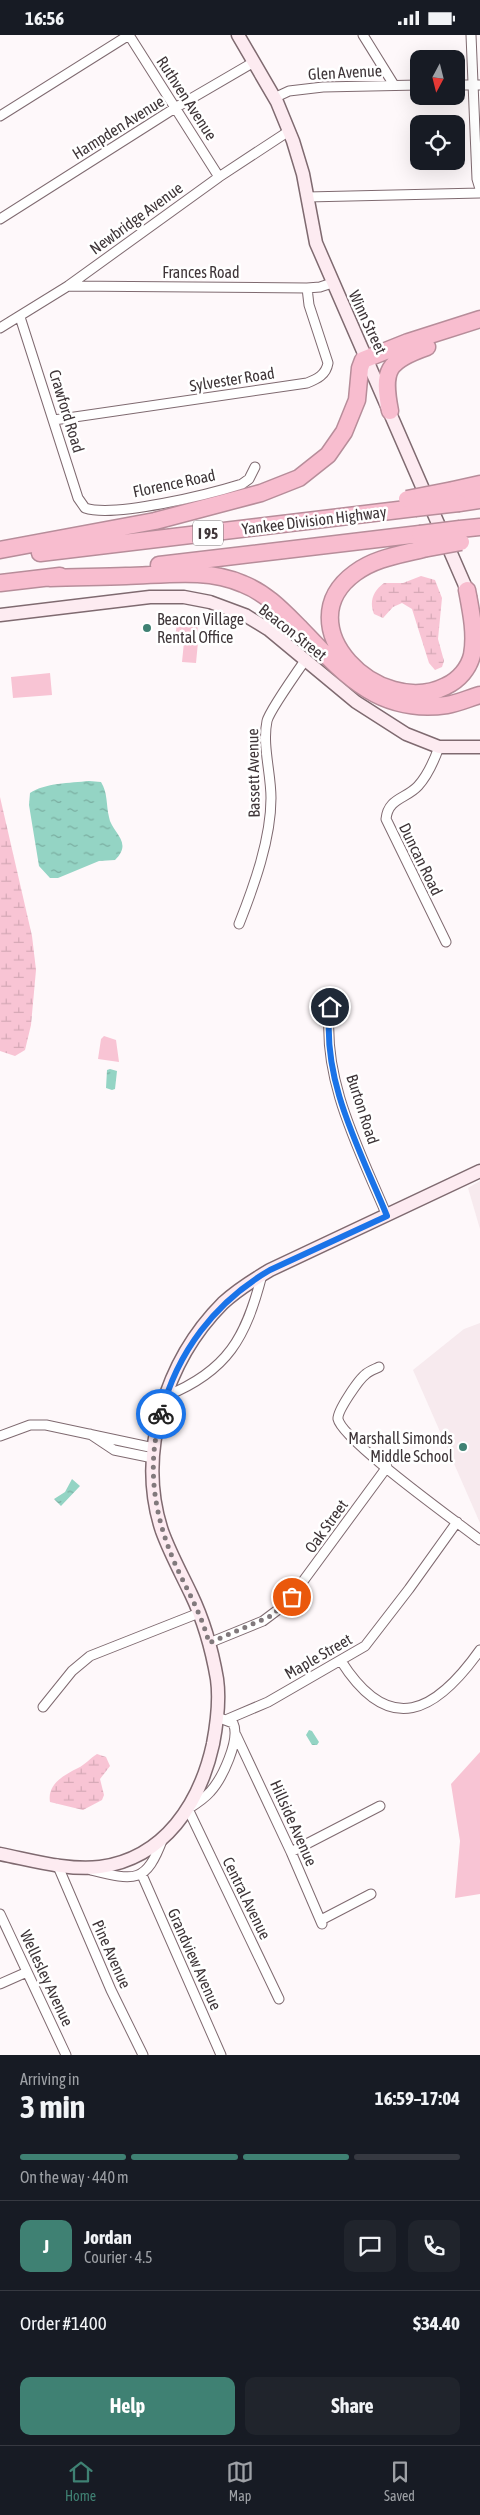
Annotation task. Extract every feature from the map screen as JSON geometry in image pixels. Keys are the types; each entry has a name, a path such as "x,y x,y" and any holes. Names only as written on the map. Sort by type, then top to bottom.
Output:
{"highway":[{"path":"0,550 155,521 261,493 299,478 328,455 344,432 356,400 361,363 367,357 480,319"},
{"path":"390,411 386,381 387,373 396,360 423,348 480,331"},
{"path":"456,496 480,484"},
{"name":"Yankee Division Highway","path":"0,557 306,521 456,496 480,500"},
{"path":"460,536 480,527"},
{"path":"468,590 473,628 472,654 465,670 450,684 428,692 404,692 378,684 354,669 338,650 332,629 331,612 339,591 350,577 368,565 421,542 460,536 480,537"},
{"name":"Yankee Division Highway","path":"0,583 421,542"},
{"path":"50,577 186,573 237,581 270,599 340,670 363,688 387,700 424,706 454,703 480,695"},
{"path":"424,706 449,698 480,684"}],"street":[{"path":"0,116 129,35"},
{"name":"Ruthven Avenue","path":"129,35 219,177"},
{"name":"Winn Street","path":"238,35 274,98 289,131 298,156 316,243 480,621"},
{"path":"363,35 394,85"},
{"path":"471,35 477,85 477,179 480,189"},
{"name":"Hampden Avenue","path":"0,219 175,108 254,62"},
{"name":"Glen Avenue","path":"274,98 296,89 410,85"},
{"name":"Newbridge Avenue","path":"0,327 20,317 68,286 219,177 289,131"},
{"path":"307,197 480,193"},
{"name":"Frances Road","path":"68,286 307,288 320,287 332,283"},
{"name":"Sylvester Road","path":"54,420 307,383 317,379 326,370 328,363 309,305 307,288"},
{"name":"Crawford Road","path":"20,317 78,498 85,508 90,510"},
{"name":"Florence Road","path":"90,510 106,512 126,509 191,497 238,485 249,479 255,467"},
{"name":"Beacon Street","path":"0,615 150,597 192,598 219,605 245,615 268,629 368,711 412,737 439,747 480,747"},
{"name":"Bassett Avenue","path":"239,924 260,858 269,819 271,796 266,732 268,718 306,659"},
{"name":"Beacon Street","path":"459,748 480,741"},
{"name":"Duncan Road","path":"439,747 422,781 415,789 394,801 388,810 386,819 446,942"},
{"name":"Burton Road","path":"330,1007 329,1045 341,1101 387,1216"},
{"path":"0,1854 127,1877 142,1875 150,1867 163,1838 188,1809 197,1793 222,1718 218,1687 209,1643 199,1613 162,1530 154,1499 153,1453 166,1396 189,1348 213,1314 237,1291 262,1275 480,1171"},
{"path":"166,1396 198,1381 216,1368 231,1353 252,1311 262,1275"},
{"path":"379,1367 364,1375 339,1413 338,1419 348,1435 480,1540"},
{"path":"0,1436 38,1425 90,1434 153,1453"},
{"name":"Oak Street","path":"209,1643 262,1621 287,1603 387,1467"},
{"name":"Maple Street","path":"222,1718 268,1702 360,1649 370,1640 457,1521"},
{"path":"43,1707 69,1674 90,1656 199,1613"},
{"path":"341,1661 356,1683 368,1695 390,1707 406,1709 426,1704 445,1692 480,1650"},
{"name":"Hillside Avenue","path":"222,1718 234,1724 236,1735 322,1922 371,1894"},
{"path":"188,1809 206,1797 216,1785 227,1762 236,1735"},
{"path":"291,1852 380,1806"},
{"name":"Central Avenue","path":"188,1809 279,1999"},
{"path":"84,1868 121,1862 163,1838"},
{"name":"Pine Avenue","path":"57,1864 111,1990 143,2055"},
{"name":"Grandview Avenue","path":"142,1875 221,2055"},
{"name":"Wellesley Avenue","path":"0,1914 66,2055"},
{"path":"0,1984 27,1972"}],"shaded area":[{"path":"480,1181 480,1229 468,1188"},
{"name":"Marshall Simonds Middle School","path":"480,1323 480,1523 413,1370 464,1329"}],"green space":[{"path":"421,576 435,580 442,598 438,639 444,661 442,667 435,670 429,663 412,609 402,603 393,607 383,618 374,614 372,605 373,597 384,583 403,583"},
{"path":"177,623 198,626 196,639 175,638"},
{"path":"184,642 198,642 196,663 182,662"},
{"path":"50,673 52,695 13,698 11,677"},
{"path":"0,797 32,936 36,970 31,1025 25,1050 15,1056 0,1051"},
{"path":"104,1036 116,1040 119,1062 98,1059 101,1039"},
{"path":"480,1752 480,1894 455,1898 460,1841 451,1784"},
{"path":"97,1754 106,1757 110,1766 100,1779 104,1795 102,1800 83,1810 50,1802 51,1790 54,1785"}],"water":[{"path":"89,781 101,782 103,786 111,822 122,842 120,854 115,860 99,861 58,878 50,878 39,866 29,805 30,793 50,785"},
{"path":"107,1070 117,1071 115,1089 112,1090 106,1088"},
{"path":"72,1479 80,1486 61,1506 54,1499 65,1492"},
{"path":"309,1730 312,1731 319,1742 317,1745 312,1745 306,1735"}],"way so far":[{"path":"161,1414 153,1454 154,1499 166,1541 199,1613 209,1643 271,1616 292,1597"}],"place":[{"name":"Beacon Village Rental Office","path":"147,628"},
{"name":"Marshall Simonds Middle School","path":"463,1447"}],"route":[{"path":"161,1414 174,1377 189,1348 213,1314 237,1291 270,1270 387,1216 344,1112 329,1045 330,1007"}]}
